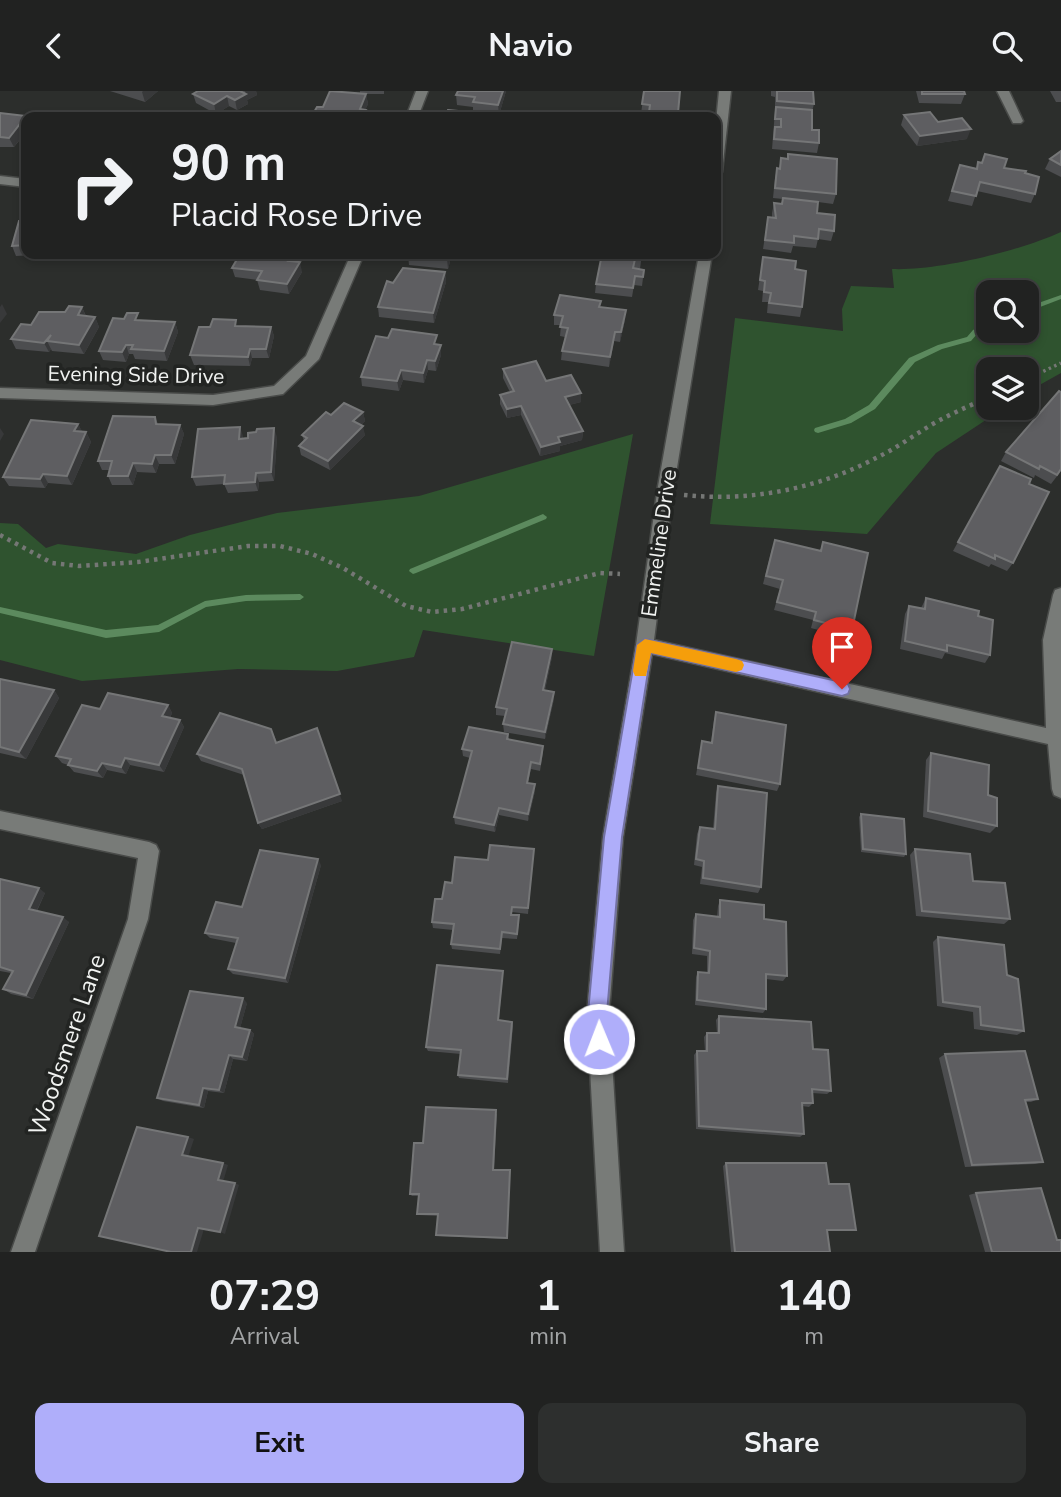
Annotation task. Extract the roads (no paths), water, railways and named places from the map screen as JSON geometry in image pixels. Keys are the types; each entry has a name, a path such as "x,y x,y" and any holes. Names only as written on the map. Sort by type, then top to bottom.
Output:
{"street":[{"path":"414,112 422,91"},
{"path":"721,127 725,91"},
{"path":"1003,91 1017,121"},
{"path":"0,180 21,182"},
{"name":"Evening Side Drive","path":"0,393 213,400 278,390 312,359 355,259"},
{"name":"Emmeline Drive","path":"612,1252 598,1013 613,837 645,645 665,492 704,259"},
{"path":"1061,595 1052,644 1061,789"},
{"path":"645,645 1059,738"},
{"name":"Woodsmere Lane","path":"0,820 149,851 138,919 23,1252"}],"waterway":[{"path":"1039,305 1061,297"},
{"path":"818,430 848,421 872,407 912,360 940,347 969,339 976,331"},
{"path":"413,571 543,517"},
{"path":"0,610 106,634 159,628 205,604 246,598 300,597"}]}
